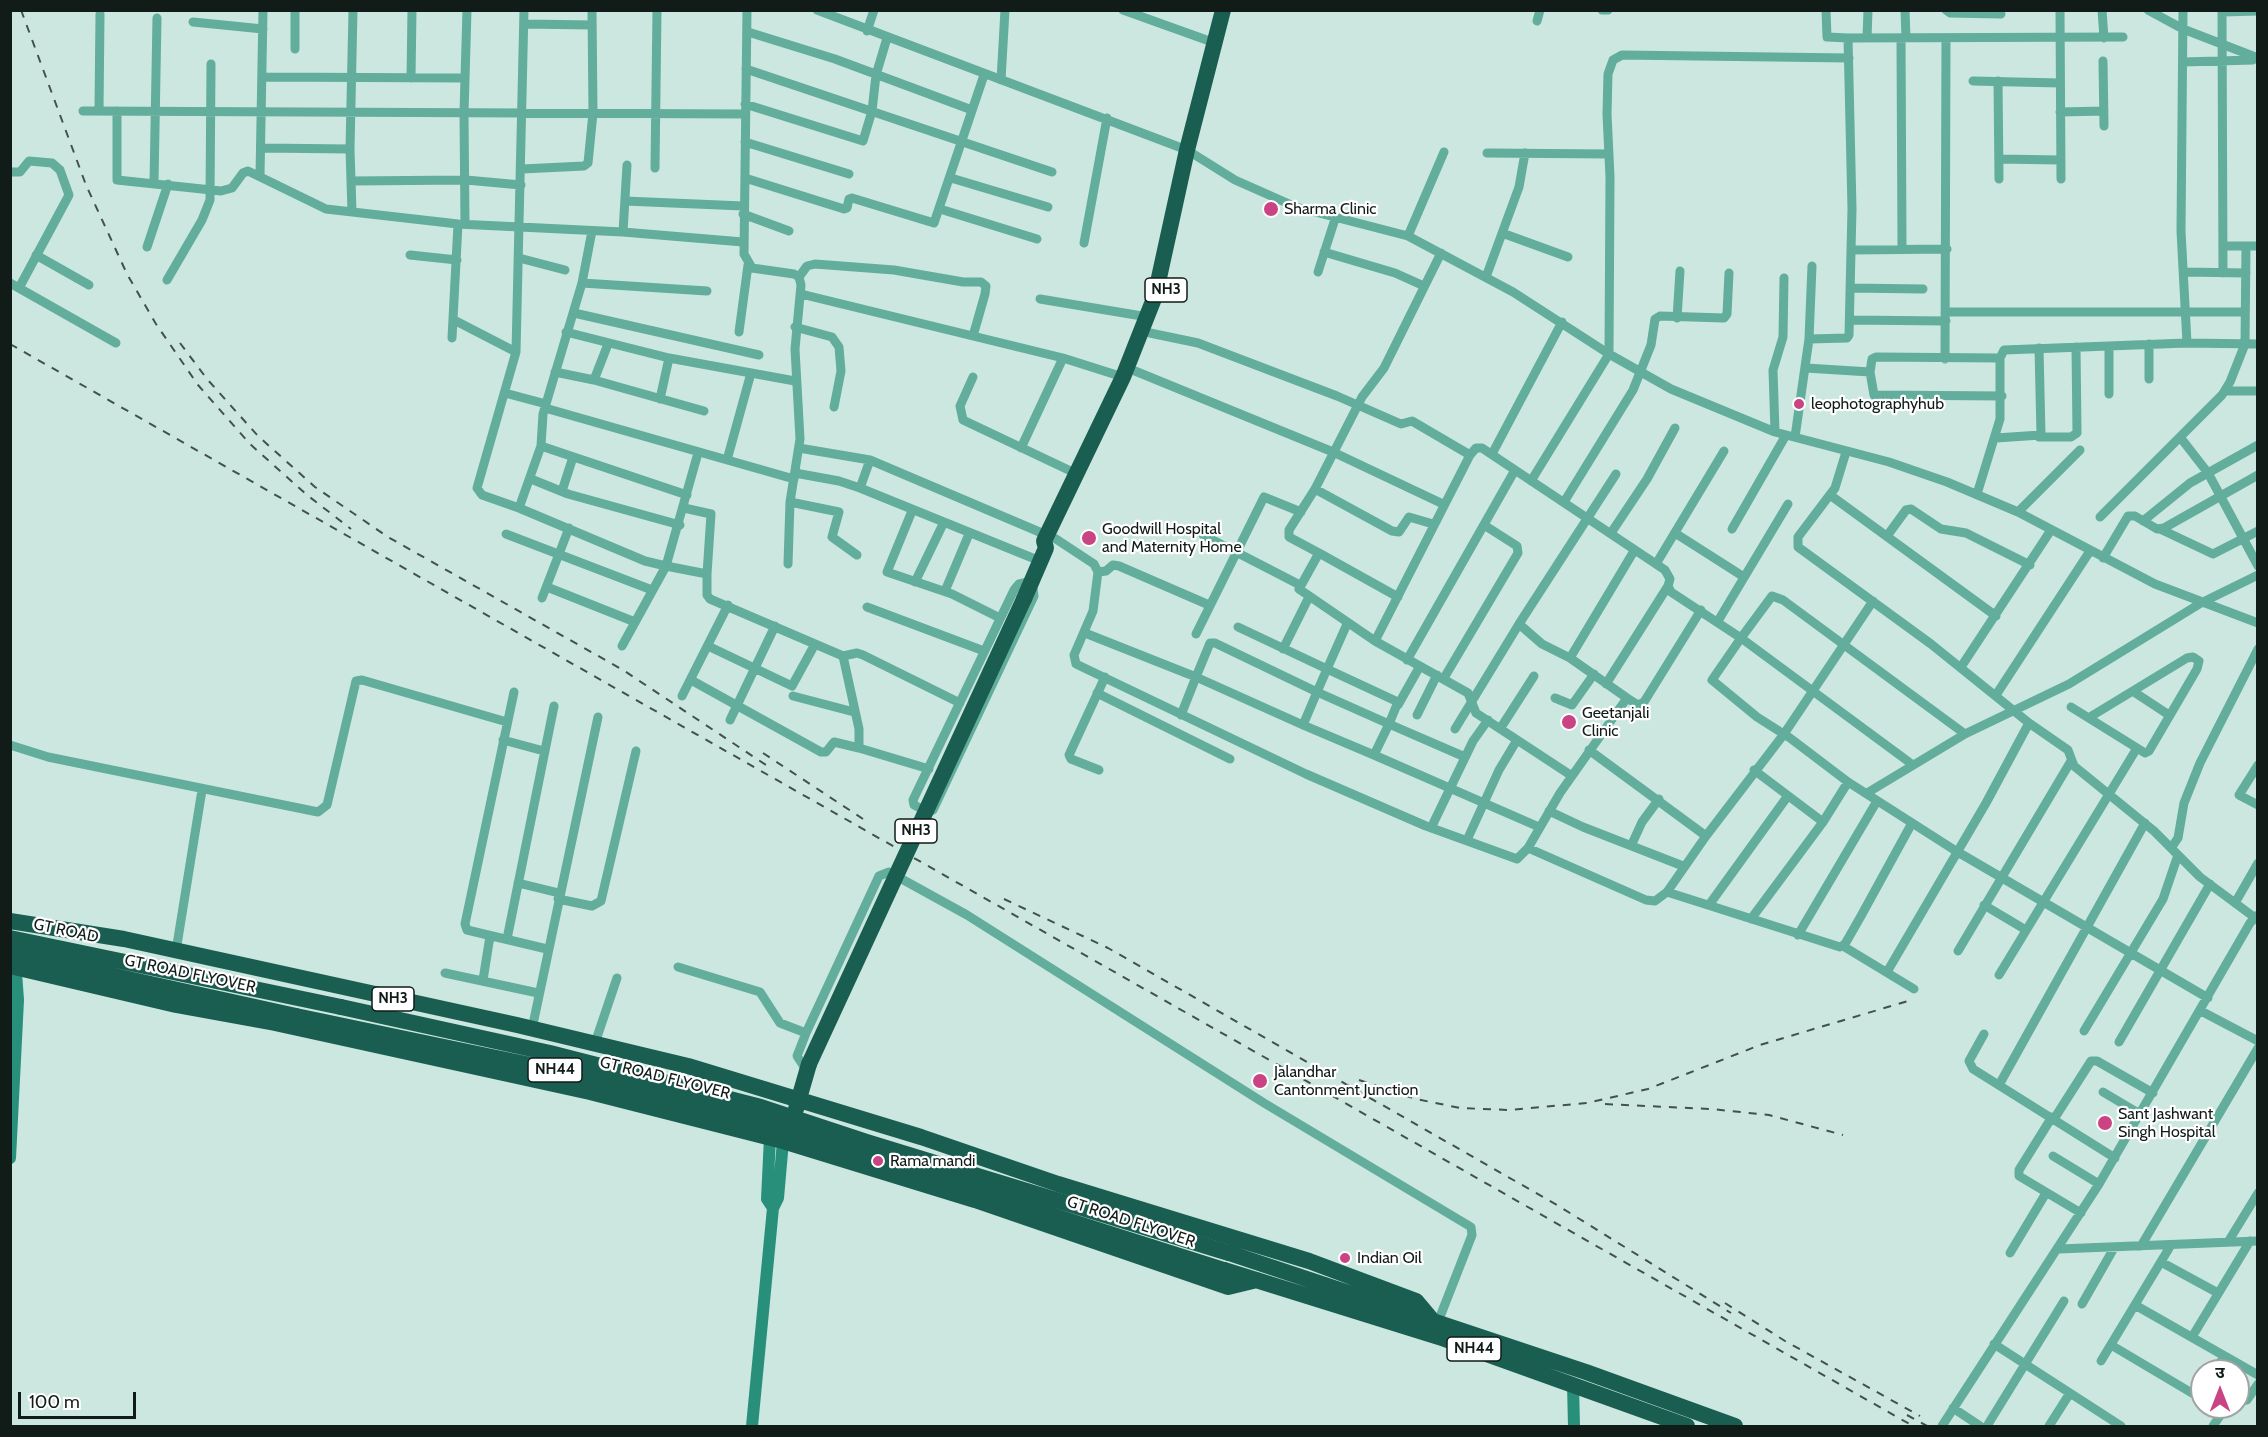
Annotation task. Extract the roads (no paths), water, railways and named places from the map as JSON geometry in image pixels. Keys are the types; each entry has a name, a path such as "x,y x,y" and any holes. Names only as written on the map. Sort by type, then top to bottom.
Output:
{"highway":[{"name":"NH3","path":"1192,153 1223,10"},
{"name":"NH3","path":"1047,546 1129,374 1149,325 1192,153 1232,10"},
{"name":"NH3","path":"777,1139 787,1095 808,1072 1024,599 1077,474 1129,374"},
{"name":"NH3","path":"10,921 124,939 595,1043 787,1095"},
{"name":"GT ROAD","path":"10,938 221,981"},
{"path":"13,960 176,1005 276,1023 590,1092 777,1139 975,1200 1228,1287 1257,1280"},
{"name":"GT ROAD FLYOVER","path":"13,960 621,1083 714,1108 1257,1280"},
{"path":"221,981 275,973"},
{"name":"GT ROAD FLYOVER","path":"221,981 561,1056 761,1107 888,1149 1229,1253 1435,1321"},
{"path":"808,1072 835,1110"},
{"path":"732,1128 742,1124 749,1113 749,1097 743,1082"},
{"path":"787,1095 1058,1184 1309,1262 1416,1301 1435,1321"},
{"path":"832,1157 823,1148 821,1135 826,1120 835,1110"},
{"name":"NH44","path":"1257,1280 1439,1337 1687,1426"},
{"name":"NH44","path":"1435,1321 1735,1426"}],"street":[{"path":"260,176 263,112 263,10"},
{"path":"295,10 295,49"},
{"path":"352,10 350,149 352,212"},
{"path":"411,78 412,10"},
{"path":"452,338 457,260 466,180 464,113 466,10"},
{"path":"524,10 521,226 516,352 477,488 482,495 569,528 645,561 707,574"},
{"path":"522,169 587,165 590,159 593,113 592,10"},
{"path":"655,168 657,10"},
{"path":"740,332 748,265 743,242 747,10"},
{"path":"867,31 874,10"},
{"path":"1001,80 1005,10"},
{"path":"1123,10 1215,43"},
{"path":"1537,21 1539,10"},
{"path":"1602,10 1608,10"},
{"path":"1826,10 1827,37 2060,39 2123,37"},
{"path":"1868,10 1868,38"},
{"path":"1902,248 1905,10"},
{"path":"1946,10 1950,13 2001,14"},
{"path":"2060,10 2061,179"},
{"path":"2102,10 2104,38"},
{"path":"2148,10 2183,29 2258,59"},
{"path":"2183,10 2181,231 2187,343"},
{"path":"819,11 984,75 1107,118 1192,153 1263,194 1335,219 1407,236 1486,277 1562,322 1609,354 1671,389 1775,432 1911,469 1977,494 2018,512 2103,558 2201,603 2258,623"},
{"path":"2223,273 2222,11 2258,11"},
{"path":"99,111 100,14"},
{"path":"153,183 158,18"},
{"path":"193,22 263,29"},
{"path":"524,24 592,25"},
{"path":"748,32 972,110"},
{"path":"83,111 655,113 745,109 862,141 872,111 876,75 887,38"},
{"path":"1809,339 1847,338 1850,320 1852,250 1848,38"},
{"path":"1945,359 1946,38"},
{"path":"1531,480 1609,354 1609,154 1606,124 1608,74 1613,60 1618,56 1849,58"},
{"path":"2183,62 2258,59"},
{"path":"2103,61 2104,126"},
{"path":"167,280 202,220 212,190 211,64"},
{"path":"746,69 1052,172"},
{"path":"745,178 844,209 847,208 849,199 852,198 934,223 984,75"},
{"path":"263,77 465,78"},
{"path":"1973,81 2060,82"},
{"path":"1998,81 1999,179"},
{"path":"117,111 117,180 228,190 246,171 318,207 352,212 461,224 623,232 743,242"},
{"path":"2060,112 2104,111"},
{"path":"1084,243 1107,118"},
{"path":"745,142 849,174"},
{"path":"262,148 350,149"},
{"path":"1407,236 1444,152"},
{"path":"1487,153 1609,154"},
{"path":"1486,277 1519,187 1525,153"},
{"path":"1999,159 2060,160"},
{"path":"10,172 20,172 29,161 52,163 60,170 69,195 36,255 15,285 116,343"},
{"path":"623,232 627,165"},
{"path":"951,178 1048,207"},
{"path":"351,181 466,180 521,185"},
{"path":"147,247 168,184"},
{"path":"625,201 743,210 789,231"},
{"path":"940,209 1037,239"},
{"path":"1318,272 1335,219"},
{"path":"519,508 541,446 545,406 566,332 574,313 592,231"},
{"path":"1502,233 1568,257"},
{"path":"2223,246 2258,246"},
{"path":"2100,517 2225,391 2245,344 2246,246"},
{"path":"1852,250 1947,249"},
{"path":"1324,252 1395,273 1424,286"},
{"path":"1398,597 1289,537 1289,530 1315,489 1358,406 1384,368 1441,253"},
{"path":"36,255 90,285"},
{"path":"410,255 457,260"},
{"path":"519,258 565,270"},
{"path":"788,564 790,502 799,448 795,327 801,294 799,277 807,266 815,264 894,270 944,280 981,282 986,286 985,294 973,336"},
{"path":"748,265 754,269 788,272 799,277"},
{"path":"1732,529 1791,436 1806,368 1812,266"},
{"path":"1677,318 1680,271"},
{"path":"2184,272 2246,273"},
{"path":"1564,502 1625,405 1652,341 1655,319 1660,316 1725,317 1729,273"},
{"path":"1775,432 1773,370 1783,337 1784,278"},
{"path":"582,283 707,291"},
{"path":"1850,288 1923,289"},
{"path":"801,294 1129,374 1333,452 1443,504"},
{"path":"1041,299 1149,325 1401,424 1412,421 1470,455"},
{"path":"1850,320 1946,316 2245,312"},
{"path":"574,313 759,355"},
{"path":"454,320 516,352"},
{"path":"1492,454 1562,322"},
{"path":"795,327 832,337 839,347 841,371 834,407"},
{"path":"566,332 669,358 795,381"},
{"path":"1977,494 1995,438 2002,396 2000,358 2004,350 2187,343 2258,344"},
{"path":"594,380 608,344"},
{"path":"2149,344 2149,379"},
{"path":"2109,346 2109,394"},
{"path":"1995,438 2071,437 2077,433 2076,347"},
{"path":"2039,348 2039,437"},
{"path":"2000,358 1873,357 1870,372 1874,395 2002,396"},
{"path":"660,399 669,358"},
{"path":"1021,448 1063,358"},
{"path":"1806,368 1870,372"},
{"path":"555,372 594,380 704,411"},
{"path":"727,460 751,373"},
{"path":"974,377 960,406 963,420 1077,474"},
{"path":"2225,391 2258,391"},
{"path":"505,393 698,453 794,476 839,481 969,534 1047,546"},
{"path":"1611,533 1647,478 1675,428"},
{"path":"2180,437 2208,473 2258,566"},
{"path":"541,446 687,495"},
{"path":"2143,521 2184,488 2258,446"},
{"path":"1375,641 1443,504 1470,455 1477,447 1492,454 1668,573 1670,581 1668,586 1606,684"},
{"path":"799,448 870,460 1047,546 1094,564 1098,572 1093,610 1074,656 1074,663 1306,774 1431,828 1517,859 1528,848 1589,750 1627,698"},
{"path":"2018,512 2080,450"},
{"path":"1656,564 1724,451"},
{"path":"1846,452 1830,495 1798,537 1797,545 1961,667 2029,723 2068,750 2071,761 2109,795 2145,823 2210,884 2256,916 2099,1184 1942,1426"},
{"path":"622,646 666,566 680,525 698,453"},
{"path":"562,492 573,457"},
{"path":"860,488 870,460"},
{"path":"1407,660 1515,470"},
{"path":"1455,729 1519,624 1616,474"},
{"path":"2160,529 2258,475"},
{"path":"531,479 562,492 680,525"},
{"path":"1315,489 1396,532 1401,530 1409,517 1433,524"},
{"path":"1830,495 1996,616"},
{"path":"1196,634 1264,497 1301,512"},
{"path":"790,502 839,512 832,537 857,555"},
{"path":"1718,621 1788,504"},
{"path":"2110,507 2126,518"},
{"path":"684,508 711,514 707,574 708,597 843,656 857,653 863,655 960,703"},
{"path":"1887,536 1902,516 1911,509 1941,529 1966,533 2030,565"},
{"path":"912,511 887,571 945,591 1000,618"},
{"path":"2103,558 2126,518 2131,515 2213,554 2258,531"},
{"path":"915,582 942,524"},
{"path":"1417,715 1518,553 1518,546 1484,525"},
{"path":"542,598 569,528"},
{"path":"1961,667 2051,530"},
{"path":"1675,533 1744,577"},
{"path":"506,534 652,590"},
{"path":"945,591 969,534"},
{"path":"1203,535 1300,585"},
{"path":"1570,658 1634,550"},
{"path":"1995,695 2090,551"},
{"path":"1319,553 1300,585 1300,591 1347,624 1468,693 1473,699 1476,713 1572,776"},
{"path":"1098,572 1106,571 1113,565 1119,566 1209,606"},
{"path":"1868,793 1965,734 2069,684 2201,603 2258,575"},
{"path":"1032,581 1034,596 930,812 913,802 1000,618 1016,587 1032,581"},
{"path":"1668,586 1671,591 1718,621 1913,765"},
{"path":"547,587 634,622"},
{"path":"1965,734 1774,595 1712,680 1757,717 1877,801 1956,851 2208,998"},
{"path":"1283,649 1309,597"},
{"path":"1528,848 1646,900 1656,901 1667,892 1683,866 1754,770 1784,734 1873,601"},
{"path":"682,696 728,605"},
{"path":"867,607 984,651"},
{"path":"1519,624 1542,644 1570,658 1640,705 1701,610"},
{"path":"1304,724 1347,624"},
{"path":"730,720 775,626"},
{"path":"1238,627 1397,701 1398,705"},
{"path":"1085,633 1196,677 1539,827"},
{"path":"1181,715 1209,645 1215,643 1317,692 1465,757"},
{"path":"708,646 792,686 815,644"},
{"path":"2084,1031 2169,887 2184,803 2200,763 2258,649"},
{"path":"843,656 859,729 859,748"},
{"path":"2071,707 2145,753 2149,751 2197,669 2197,658 2187,658 2090,717"},
{"path":"1374,755 1420,666"},
{"path":"1556,698 1572,705 1594,674"},
{"path":"1500,729 1534,676"},
{"path":"1099,770 1071,759 1068,755 1105,677"},
{"path":"10,745 48,757 310,812 323,810 327,805 354,684 359,680 507,722"},
{"path":"691,680 821,752 826,752 834,742 929,769"},
{"path":"514,692 465,924 467,930 547,949"},
{"path":"2134,692 2169,715"},
{"path":"1097,693 1230,759"},
{"path":"793,696 854,712"},
{"path":"1134,712 1142,696"},
{"path":"507,939 554,706"},
{"path":"532,1029 547,949 598,717"},
{"path":"1431,828 1465,757 1488,720"},
{"path":"1887,972 1986,803 2029,723"},
{"path":"503,740 544,751"},
{"path":"1467,840 1483,803 1517,740"},
{"path":"1999,975 2138,748"},
{"path":"1589,750 1659,799 1706,836"},
{"path":"518,883 591,906 601,901 636,751"},
{"path":"1958,951 2071,761"},
{"path":"2258,765 2239,795 2258,805"},
{"path":"1754,770 1823,822"},
{"path":"1750,919 1823,822 1848,782"},
{"path":"176,951 202,790"},
{"path":"1709,905 1787,796"},
{"path":"1631,846 1642,822 1659,799"},
{"path":"1798,935 1877,801"},
{"path":"1549,811 1683,866"},
{"path":"1843,946 1912,823"},
{"path":"1999,1085 2042,1004 2088,927 2145,823"},
{"path":"2235,903 2258,863"},
{"path":"808,1072 797,1056 806,1033 879,876 889,872 967,915 1264,1103 1471,1227 1472,1235 1435,1321"},
{"path":"2119,1042 2163,970 2186,923 2210,884"},
{"path":"1667,892 1798,935 1834,946 1843,946 1914,989"},
{"path":"1984,905 2026,930"},
{"path":"483,980 490,936"},
{"path":"10,1158 18,1000 13,960"},
{"path":"678,967 760,992 780,1023 806,1033"},
{"path":"445,972 538,993"},
{"path":"595,1043 617,978"},
{"path":"2140,1246 2256,1040 2201,1011"},
{"path":"1984,1034 1969,1063 1973,1069 2115,1158"},
{"path":"2081,1213 2020,1179 2018,1173 2091,1061 2097,1061 2153,1093"},
{"path":"2103,1092 2140,1114"},
{"path":"752,1426 772,1208 778,1198 777,1139"},
{"path":"2053,1156 2099,1184"},
{"path":"2010,1253 2046,1193"},
{"path":"2228,1242 2258,1193"},
{"path":"2058,1249 2254,1241"},
{"path":"2192,1337 2218,1293 2254,1241"},
{"path":"2101,1362 2171,1245"},
{"path":"2082,1304 2114,1248"},
{"path":"2161,1262 2218,1293"},
{"path":"1987,1426 2064,1301"},
{"path":"2135,1305 2258,1375"},
{"path":"1994,1344 2070,1393 2114,1425"},
{"path":"2111,1345 2190,1390"},
{"path":"1573,1384 1574,1426"},
{"path":"2049,1426 2070,1393"},
{"path":"1953,1408 1980,1426"}],"railway":[{"path":"21,10 86,185 127,274 156,324 198,385 250,444 307,495 351,529"},
{"path":"180,343 207,379 258,436 315,487 388,537 623,670 769,767"},
{"path":"10,344 1913,1426"},
{"path":"763,753 863,819"},
{"path":"1004,899 1108,948 1557,1205 1731,1313"},
{"path":"1359,1080 1416,1099 1460,1108 1508,1110 1587,1103 1648,1089 1760,1045 1908,1001"},
{"path":"1605,1104 1711,1109 1769,1115 1843,1135"},
{"path":"1725,1303 1785,1341 1920,1416"},
{"path":"1907,1415 1927,1426"}],"place":[{"name":"Sharma Clinic","path":"1271,209"},
{"name":"leophotographyhub","path":"1799,404"},
{"name":"Goodwill Hospital and Maternity Home","path":"1089,538"},
{"name":"Geetanjali Clinic","path":"1569,722"},
{"name":"Jalandhar Cantonment Junction","path":"1260,1081"},
{"name":"Sant Jashwant Singh Hospital","path":"2105,1123"},
{"name":"Rama mandi","path":"878,1161"},
{"name":"Indian Oil","path":"1345,1258"}]}
